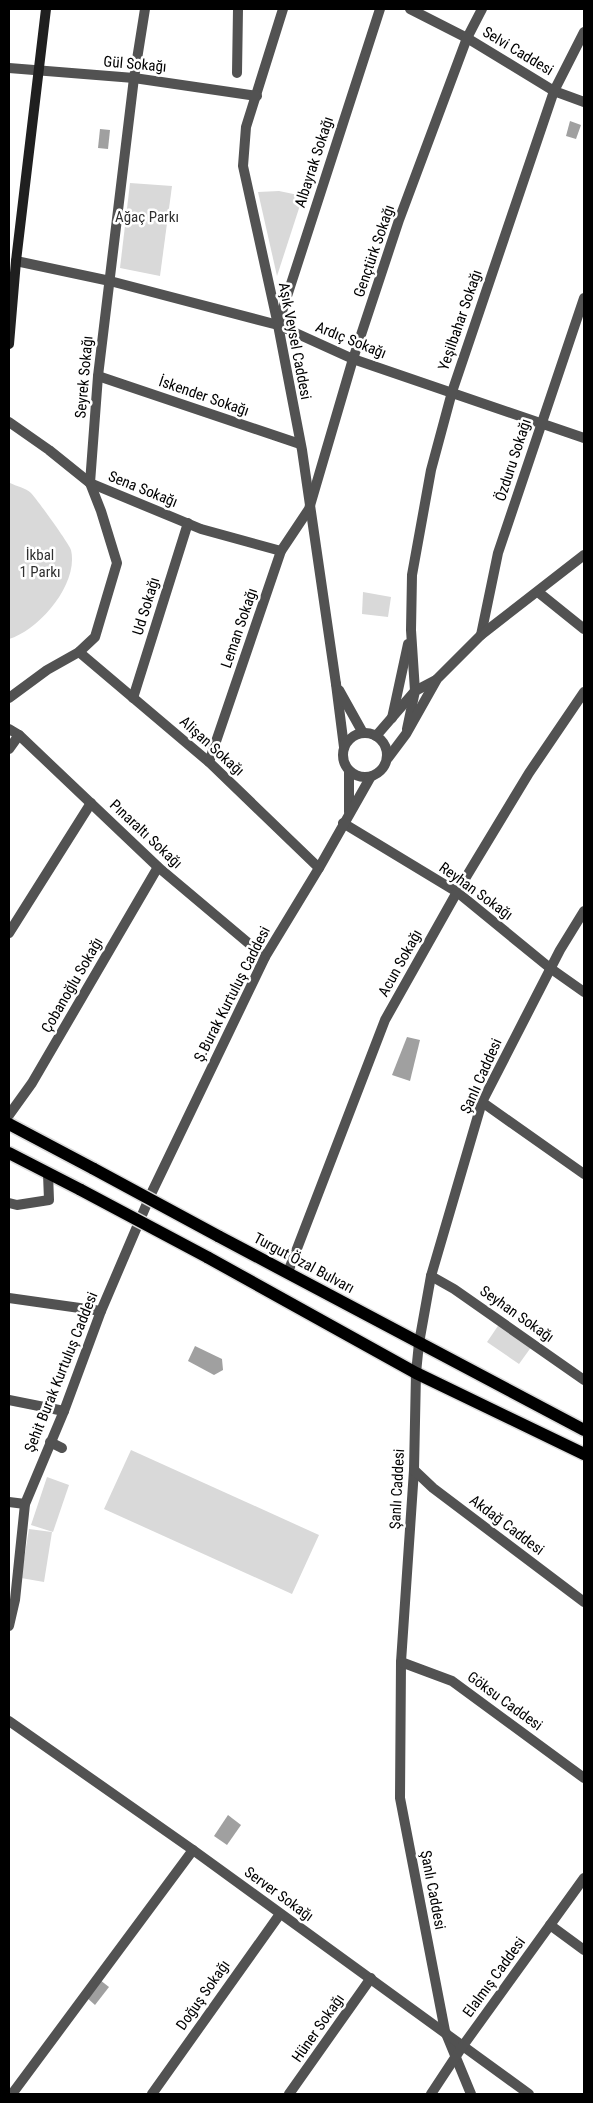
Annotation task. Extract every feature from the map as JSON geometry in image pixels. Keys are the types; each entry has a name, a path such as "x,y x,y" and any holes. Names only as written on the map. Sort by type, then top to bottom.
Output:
{"main road":[{"path":"9,344 16,261 46,9"},
{"name":"Turgut Özal Bulvarı","path":"9,1124 584,1430"},
{"path":"9,1153 207,1257 416,1372 584,1454"}],"street":[{"name":"Seyrek Sokağı","path":"9,698 47,670 79,652 95,636 117,563 102,511 90,483 98,376 134,78 145,9"},
{"path":"237,73 238,9"},
{"name":"Aşık Veysel Caddesi","path":"283,9 246,127 243,166 278,325 300,444 344,747"},
{"name":"Albayrak Sokağı","path":"278,325 380,9"},
{"name":"Selvi Caddesi","path":"410,9 467,38 554,90 584,102"},
{"name":"Gençtürk Sokağı","path":"310,509 353,359 399,220 467,38 482,9"},
{"name":"Yeşilbahar Sokağı","path":"406,734 415,691 411,630 412,575 430,470 452,392 554,90 584,32"},
{"name":"Gül Sokağı","path":"9,68 39,72 134,78 257,96"},
{"name":"Ardıç Sokağı","path":"16,261 110,281 278,325 353,359 584,438"},
{"name":"Özduru Sokağı","path":"481,634 498,553 584,298"},
{"name":"İskender Sokağı","path":"98,376 300,444"},
{"name":"Sena Sokağı","path":"9,422 49,450 90,483 188,523 281,551"},
{"name":"Leman Sokağı","path":"209,762 281,551 310,509"},
{"name":"Ud Sokağı","path":"133,698 188,523"},
{"path":"349,813 370,778 382,771 388,758 406,734 437,679 481,634 584,555"},
{"path":"538,592 584,629"},
{"name":"Yeşilbahar Sokağı","path":"392,718 411,630"},
{"name":"Alişan Sokağı","path":"79,652 209,762 320,868"},
{"path":"376,736 415,691 437,679"},
{"name":"Aşık Veysel Caddesi","path":"336,684 363,733"},
{"name":"Acun Sokağı","path":"288,1272 385,1020 457,892 528,773 584,692"},
{"name":"Pınaraltı Sokağı","path":"9,729 19,735 158,867 265,956"},
{"path":"349,813 349,771 343,759 344,747 351,738 363,733 376,736 385,745 388,758"},
{"path":"9,749 19,735"},
{"path":"349,771 355,775 370,778"},
{"path":"9,933 91,803"},
{"name":"Ş.Burak Kurtuluş Caddesi","path":"151,1194 265,956 320,868 349,813"},
{"name":"Reyhan Sokağı","path":"344,823 457,892 550,968 584,992"},
{"name":"Çobanoğlu Sokağı","path":"9,1116 32,1083 158,867"},
{"name":"Şanlı Caddesi","path":"471,2094 444,2031 400,1798 401,1662 414,1470 416,1372 419,1343 431,1276 482,1102 550,968 584,911"},
{"path":"482,1102 584,1174"},
{"path":"9,1203 17,1205 49,1200 48,1174"},
{"name":"Şehit Burak Kurtuluş Caddesi","path":"9,1626 25,1504 64,1411 101,1311 151,1194"},
{"name":"Seyhan Sokağı","path":"431,1276 454,1289 584,1380"},
{"path":"9,1298 101,1311"},
{"path":"9,1400 64,1411"},
{"path":"50,1442 62,1448"},
{"name":"Akdağ Caddesi","path":"414,1470 433,1488 584,1602"},
{"path":"9,1502 25,1504"},
{"name":"Göksu Caddesi","path":"401,1662 452,1681 584,1778"},
{"name":"Server Sokağı","path":"9,1721 194,1850 529,2094"},
{"path":"12,2094 194,1850"},
{"name":"Elalmış Caddesi","path":"431,2094 462,2047 584,1878"},
{"name":"Doğuş Sokağı","path":"152,2094 280,1914"},
{"path":"550,1925 584,1950"},
{"name":"Hüner Sokağı","path":"289,2094 371,1978"}],"green space":[{"name":"Ağaç Parkı","path":"130,183 172,186 160,276 120,268"},
{"path":"279,191 303,196 277,276 258,192"},
{"name":"İkbal 1 Parkı","path":"10,483 31,493 69,546 72,563 63,591 54,604 32,626 21,634 9,639"},
{"path":"363,592 391,597 388,617 362,614"},
{"path":"500,1323 532,1346 519,1364 487,1342"},
{"path":"131,1450 319,1535 292,1594 104,1509"},
{"path":"47,1477 69,1485 53,1532 31,1525"},
{"path":"29,1529 52,1532 44,1582 21,1578"}],"shaded area":[{"path":"570,121 581,125 576,139 566,136"},
{"path":"100,129 110,130 108,149 98,148"},
{"path":"407,1037 420,1040 410,1081 392,1075"},
{"path":"195,1346 222,1359 223,1370 214,1375 188,1361"},
{"path":"228,1815 241,1825 227,1845 214,1836"},
{"path":"100,1980 109,1987 95,2005 86,1997"}]}
